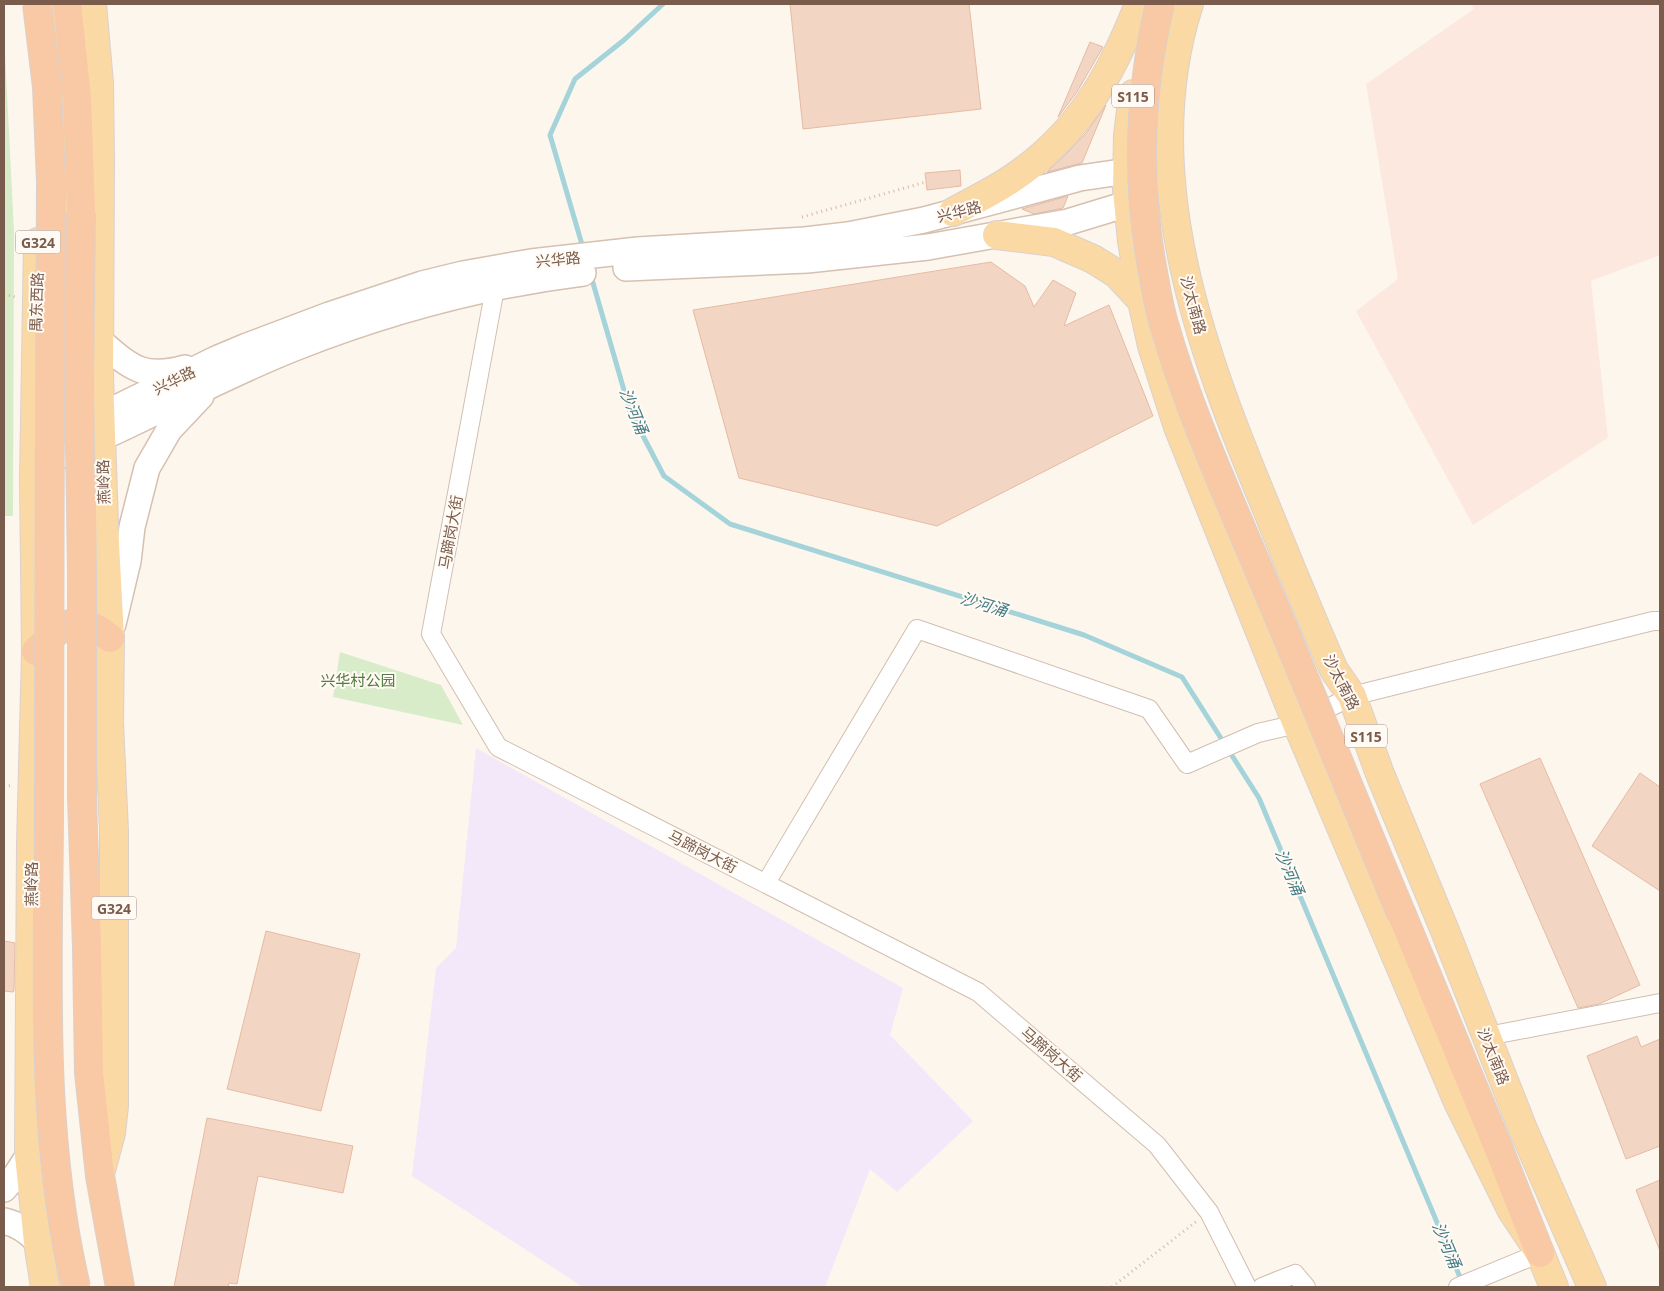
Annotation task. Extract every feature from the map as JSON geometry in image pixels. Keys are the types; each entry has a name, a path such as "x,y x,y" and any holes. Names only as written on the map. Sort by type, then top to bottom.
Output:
{"highway":[{"path":"37,4 47,87 51,181 48,1037 50,1098 59,1198 76,1287"},
{"name":"燕岭路","path":"67,4 77,98 80,155 81,287 79,385 82,572 82,798 89,1073 100,1176 120,1287"},
{"path":"1160,4 1150,49 1144,97 1141,163 1143,210 1147,240 1163,322 1178,368 1223,485 1496,1142 1540,1253"},
{"path":"36,652 55,633 66,625 74,623 82,622 92,626 110,638"}],"main road":[{"name":"禺东西路","path":"25,4 36,110 39,174 34,480"},
{"path":"51,4 66,152 69,419 74,429 94,429"},
{"name":"G324","path":"92,4 99,83 100,150 100,341 94,429"},
{"path":"953,212 1013,178 1047,151 1073,125 1096,94 1111,68 1139,4"},
{"name":"S115","path":"1148,4 1136,71 1128,135 1128,188 1142,301 1157,365 1178,427 1297,724 1458,1102 1512,1211 1540,1253 1554,1287"},
{"name":"S115","path":"1170,177 1169,107 1178,52 1189,4"},
{"name":"兴华路","path":"34,480 94,429 216,359 329,315 422,284 499,267 560,268 814,239 867,231 953,212 1080,178 1128,188 1170,177"},
{"name":"兴华路","path":"639,258 807,260 928,247 1068,222 1128,188 1170,177"},
{"name":"沙太南路","path":"1170,177 1176,230 1200,329 1221,393 1249,467 1334,670 1352,696 1380,774 1523,1128 1592,1287"},
{"path":"997,235 1054,242 1093,259 1117,274 1142,301"},
{"name":"兴华路","path":"94,429 213,384 296,347 346,329 403,311 495,288 560,268"},
{"path":"100,341 132,367 148,372 167,373 216,359"},
{"path":"110,638 128,561 137,502 147,468 169,430 213,384"},
{"name":"燕岭路","path":"94,429 110,638 110,722 114,841 114,1078 112,1133 100,1176"},
{"name":"燕岭路","path":"34,480 36,652 31,844 29,1156 38,1242 46,1287"},
{"path":"4,1189 29,1156"},
{"path":"4,1221 28,1232 38,1242"}],"street":[{"name":"马蹄岗大街","path":"495,288 431,634 498,747 978,992 1157,1145 1209,1212 1247,1287"},
{"path":"766,883 917,629 1149,709 1187,764 1258,733 1297,724 1352,696 1660,620"},
{"path":"1498,1034 1660,1003"},
{"path":"1458,1287 1540,1253"},
{"path":"1262,1287 1295,1274 1306,1287"}],"path":[{"path":"802,217 926,182"},
{"path":"1112,1287 1209,1212"}],"shaded area":[{"path":"1471,4 1660,4 1660,255 1591,281 1608,438 1473,525 1356,311 1398,279 1366,84 1474,9"},
{"path":"476,748 903,988 890,1035 973,1121 897,1192 870,1169 825,1287 583,1287 412,1176 436,968 456,948"}],"green space":[{"path":"4,33 14,232 13,516 4,516"},
{"name":"兴华村公园","path":"340,652 441,685 463,725 333,697"}],"building":[{"path":"790,4 969,4 981,109 803,129"},
{"path":"1090,42 1103,47 1077,92 1058,117"},
{"path":"1106,105 1082,163 1047,172 1086,133"},
{"path":"960,170 961,186 927,190 925,173"},
{"path":"1068,196 1063,208 1034,214 1022,209"},
{"path":"991,262 1025,286 1034,307 1053,280 1076,293 1064,326 1109,305 1153,416 937,526 739,478 693,310"},
{"path":"1540,758 1640,985 1599,1004 1578,1008 1480,784"},
{"path":"1640,773 1660,787 1660,891 1592,846"},
{"path":"266,931 360,954 321,1111 227,1089"},
{"path":"4,941 15,943 13,992 4,991"},
{"path":"1637,1036 1641,1047 1660,1039 1660,1146 1626,1159 1587,1056"},
{"path":"207,1118 353,1146 343,1193 258,1176 237,1284 229,1283 228,1287 174,1287"},
{"path":"1660,1180 1660,1251 1636,1190"}],"waterway":[{"name":"沙河涌","path":"583,248 550,135 575,79 624,40 663,4"},
{"name":"沙河涌","path":"591,276 630,411 664,476 730,524 1084,635 1182,677 1259,798 1462,1282"}]}
